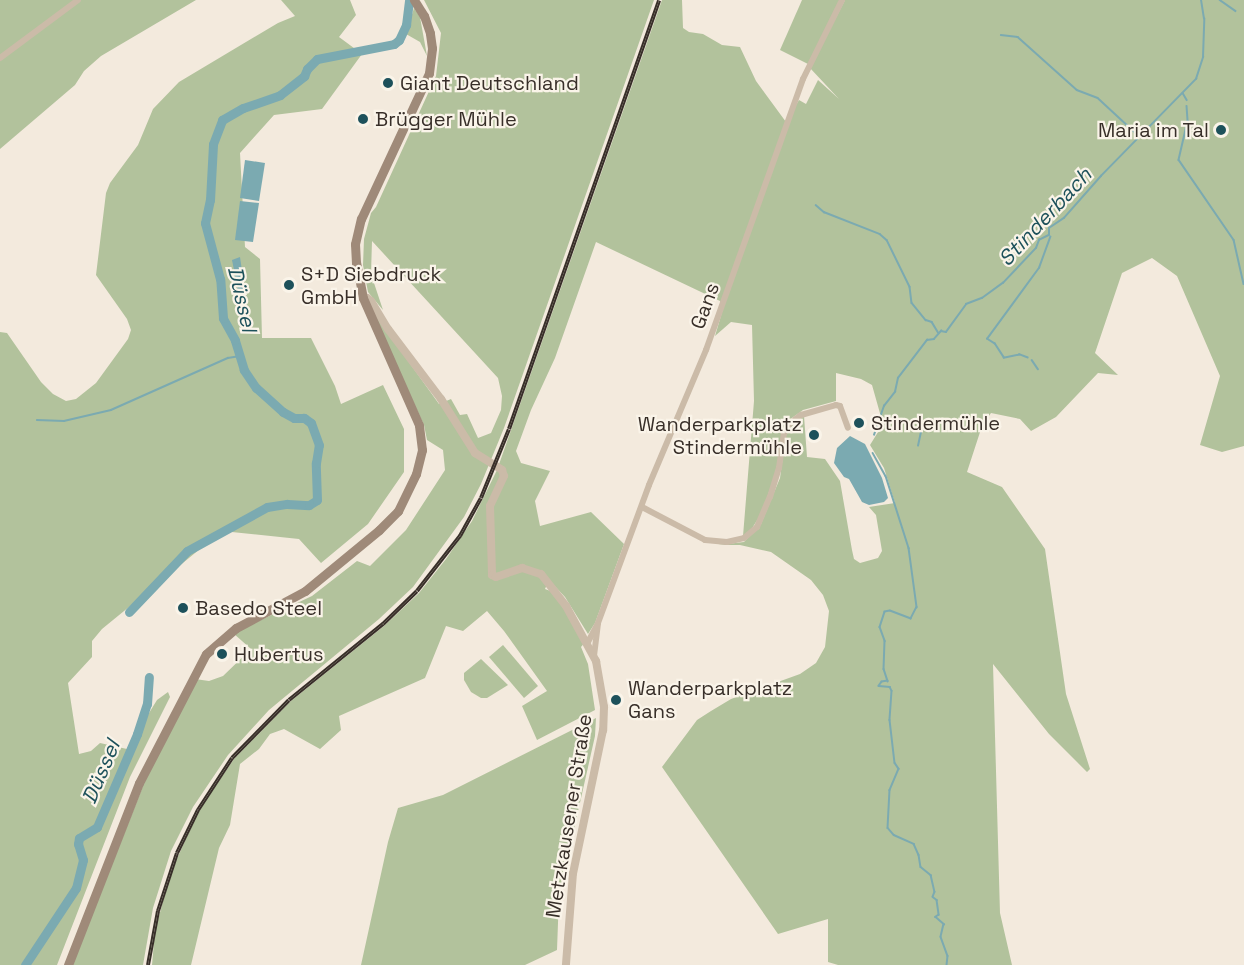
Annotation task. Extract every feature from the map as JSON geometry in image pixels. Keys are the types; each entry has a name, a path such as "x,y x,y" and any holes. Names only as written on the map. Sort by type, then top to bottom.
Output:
{"main road":[{"path":"68,965 139,783 206,654 236,628 305,591 326,576 389,522 399,511 409,492 422,450 419,425 363,298 355,244 361,219 426,83 431,63 430,33 415,0"}],"street":[{"path":"0,58 78,0"},
{"name":"Gans","path":"588,642 598,623 610,585 706,350 803,79 842,0"},
{"name":"Metzkausener Straße","path":"363,298 371,301 388,329 441,399 475,453 502,470 504,476 490,506 492,575 496,577 522,568 541,574 554,589 588,642 594,656 604,707 603,730 573,873 566,965"},
{"path":"642,507 705,540 727,542 744,538 757,527 770,497 789,424 801,415 836,405 840,406 848,428"},
{"name":"Gans","path":"594,656 598,623"}],"green space":[{"path":"0,0 196,0 101,56 84,71 75,85 0,149"},
{"path":"281,0 350,0 356,15 339,37 362,54 322,109 274,115 240,153 245,247 260,259 262,338 311,338 335,386 341,404 383,385 404,429 404,472 368,524 321,563 299,539 222,531 102,629 92,641 92,657 68,683 79,754 91,751 100,743 127,749 157,700 168,692 170,697 130,777 57,965 0,965 0,332 7,333 41,382 53,394 66,401 76,399 96,383 128,339 131,330 127,319 96,275 106,193 110,183 138,145 153,109 179,82 278,23 295,16"},
{"path":"424,0 654,0 504,428 481,484 464,517 413,587 379,619 269,710 228,755 193,807 171,851 153,908 143,965 72,965 147,776 195,679 209,681 223,676 251,649 233,633 312,596 357,561 370,566 406,530 445,470 443,450 427,440 424,425 370,308 439,404 451,399 460,415 467,414 478,438 491,433 501,410 502,396 498,378 372,241 371,274 383,310 368,292 363,265 364,239 371,213 376,207 436,76 441,33"},
{"path":"662,0 682,0 683,28 689,32 703,34 722,45 740,47 756,81 786,122 799,100 806,104 818,80 839,99 810,68 845,0 1244,0 1244,446 1222,452 1200,445 1220,376 1177,276 1152,258 1122,273 1095,353 1118,375 1098,373 1056,417 1031,431 1020,419 991,413 982,426 967,472 1002,487 1045,549 1066,694 1090,769 1087,772 1049,734 993,664 1000,913 1012,965 838,965 828,962 828,919 778,934 662,767 697,720 731,699 800,674 816,663 825,647 829,611 823,595 811,580 771,552 740,545 718,545 744,542 761,524 780,478 786,434 790,427 804,416 807,457 825,459 840,481 854,559 860,563 878,558 882,551 876,515 869,507 895,503 884,468 870,445 883,424 872,385 861,379 836,373 836,401 803,410 789,420 773,481 761,514 751,530 743,536 754,401 752,325 731,322 715,336 723,309 720,301 596,242 555,358 531,410 516,451 521,463 550,471 535,501 540,526 591,512 624,544 595,623 588,634 565,597 549,580 545,589 553,592 585,642 581,647 588,664 595,710 537,740 522,706 547,691 504,631 487,611 463,631 446,626 425,678 339,716 341,730 320,749 284,729 270,734 259,749 240,764 230,825 219,848 191,965 152,965 155,931 171,872 199,810 234,759 291,701 384,626 419,593 472,521 497,470"},
{"path":"802,0 841,0 808,64 780,50"},
{"path":"414,8 420,17 427,56 420,42 406,34"},
{"path":"503,645 538,686 524,698 489,657"},
{"path":"481,659 508,685 487,698 481,698 471,692 464,680 464,673"},
{"path":"596,718 595,736 559,896 557,950 525,965 361,965 388,842 398,808 443,795"}],"water":[{"path":"245,160 265,163 259,201 240,198"},
{"path":"240,201 259,203 253,242 235,240"},
{"path":"240,257 246,298 240,300 232,260"},
{"path":"850,436 865,444 882,478 888,498 884,502 869,505 862,502 849,479 844,477 834,463 837,448"}],"waterway":[{"name":"Düssel","path":"129,612 187,551 267,507 287,504 309,505 317,500 316,463 319,445 311,423 304,418 294,418 283,412 256,388 244,370 235,340 223,318 220,279 205,223 210,200 213,144 222,120 243,108 280,95 304,76 307,69 317,59 394,44 399,40 406,25 409,0"},
{"name":"Stinderbach","path":"874,435 884,406 895,392 898,378 927,340 934,339 941,331 946,332 966,304 982,298 1003,283 1036,248 1039,240 1049,235 1049,228 1064,218 1101,176 1196,79 1203,57 1204,19 1201,0"},
{"path":"1220,0 1236,11"},
{"path":"1001,35 1018,37 1077,90 1098,98 1140,137"},
{"path":"1183,93 1187,100"},
{"path":"1187,106 1188,121 1179,160 1234,240 1244,284"},
{"path":"816,205 824,212 880,234 887,240 910,287 912,303 926,320 932,322 938,332"},
{"path":"1028,358 1020,355 1004,358 995,344 987,339 1039,268 1050,237"},
{"path":"37,420 64,421 111,410 228,358 240,356"},
{"path":"1032,360 1038,369"},
{"path":"918,446 923,423"},
{"name":"Stinderbach","path":"873,453 886,476 909,548 917,607 911,619 890,611 885,612 880,627 885,641 884,669 888,681 882,682 879,686 890,687 892,691 890,720 895,763 899,769 890,790 888,828 894,835 914,844 921,867 931,875 935,892 933,897 937,900 939,915 936,917 944,924 941,937 948,956 947,965"},
{"name":"Düssel","path":"25,965 76,888 83,860 78,844 79,838 97,827 137,734 147,704 149,677"}],"railway":[{"path":"148,965 158,911 177,853 198,810 232,758 289,700 383,624 417,591 460,536 481,498 509,429 659,0"}],"place":[{"name":"Giant Deutschland","path":"388,83"},
{"name":"Brügger Mühle","path":"363,119"},
{"name":"Maria im Tal","path":"1221,130"},
{"name":"S+D Siebdruck GmbH","path":"289,285"},
{"name":"Stindermühle","path":"859,423"},
{"name":"Wanderparkplatz Stindermühle","path":"814,435"},
{"name":"Basedo Steel","path":"183,608"},
{"name":"Hubertus","path":"222,654"},
{"name":"Wanderparkplatz Gans","path":"616,700"}]}
